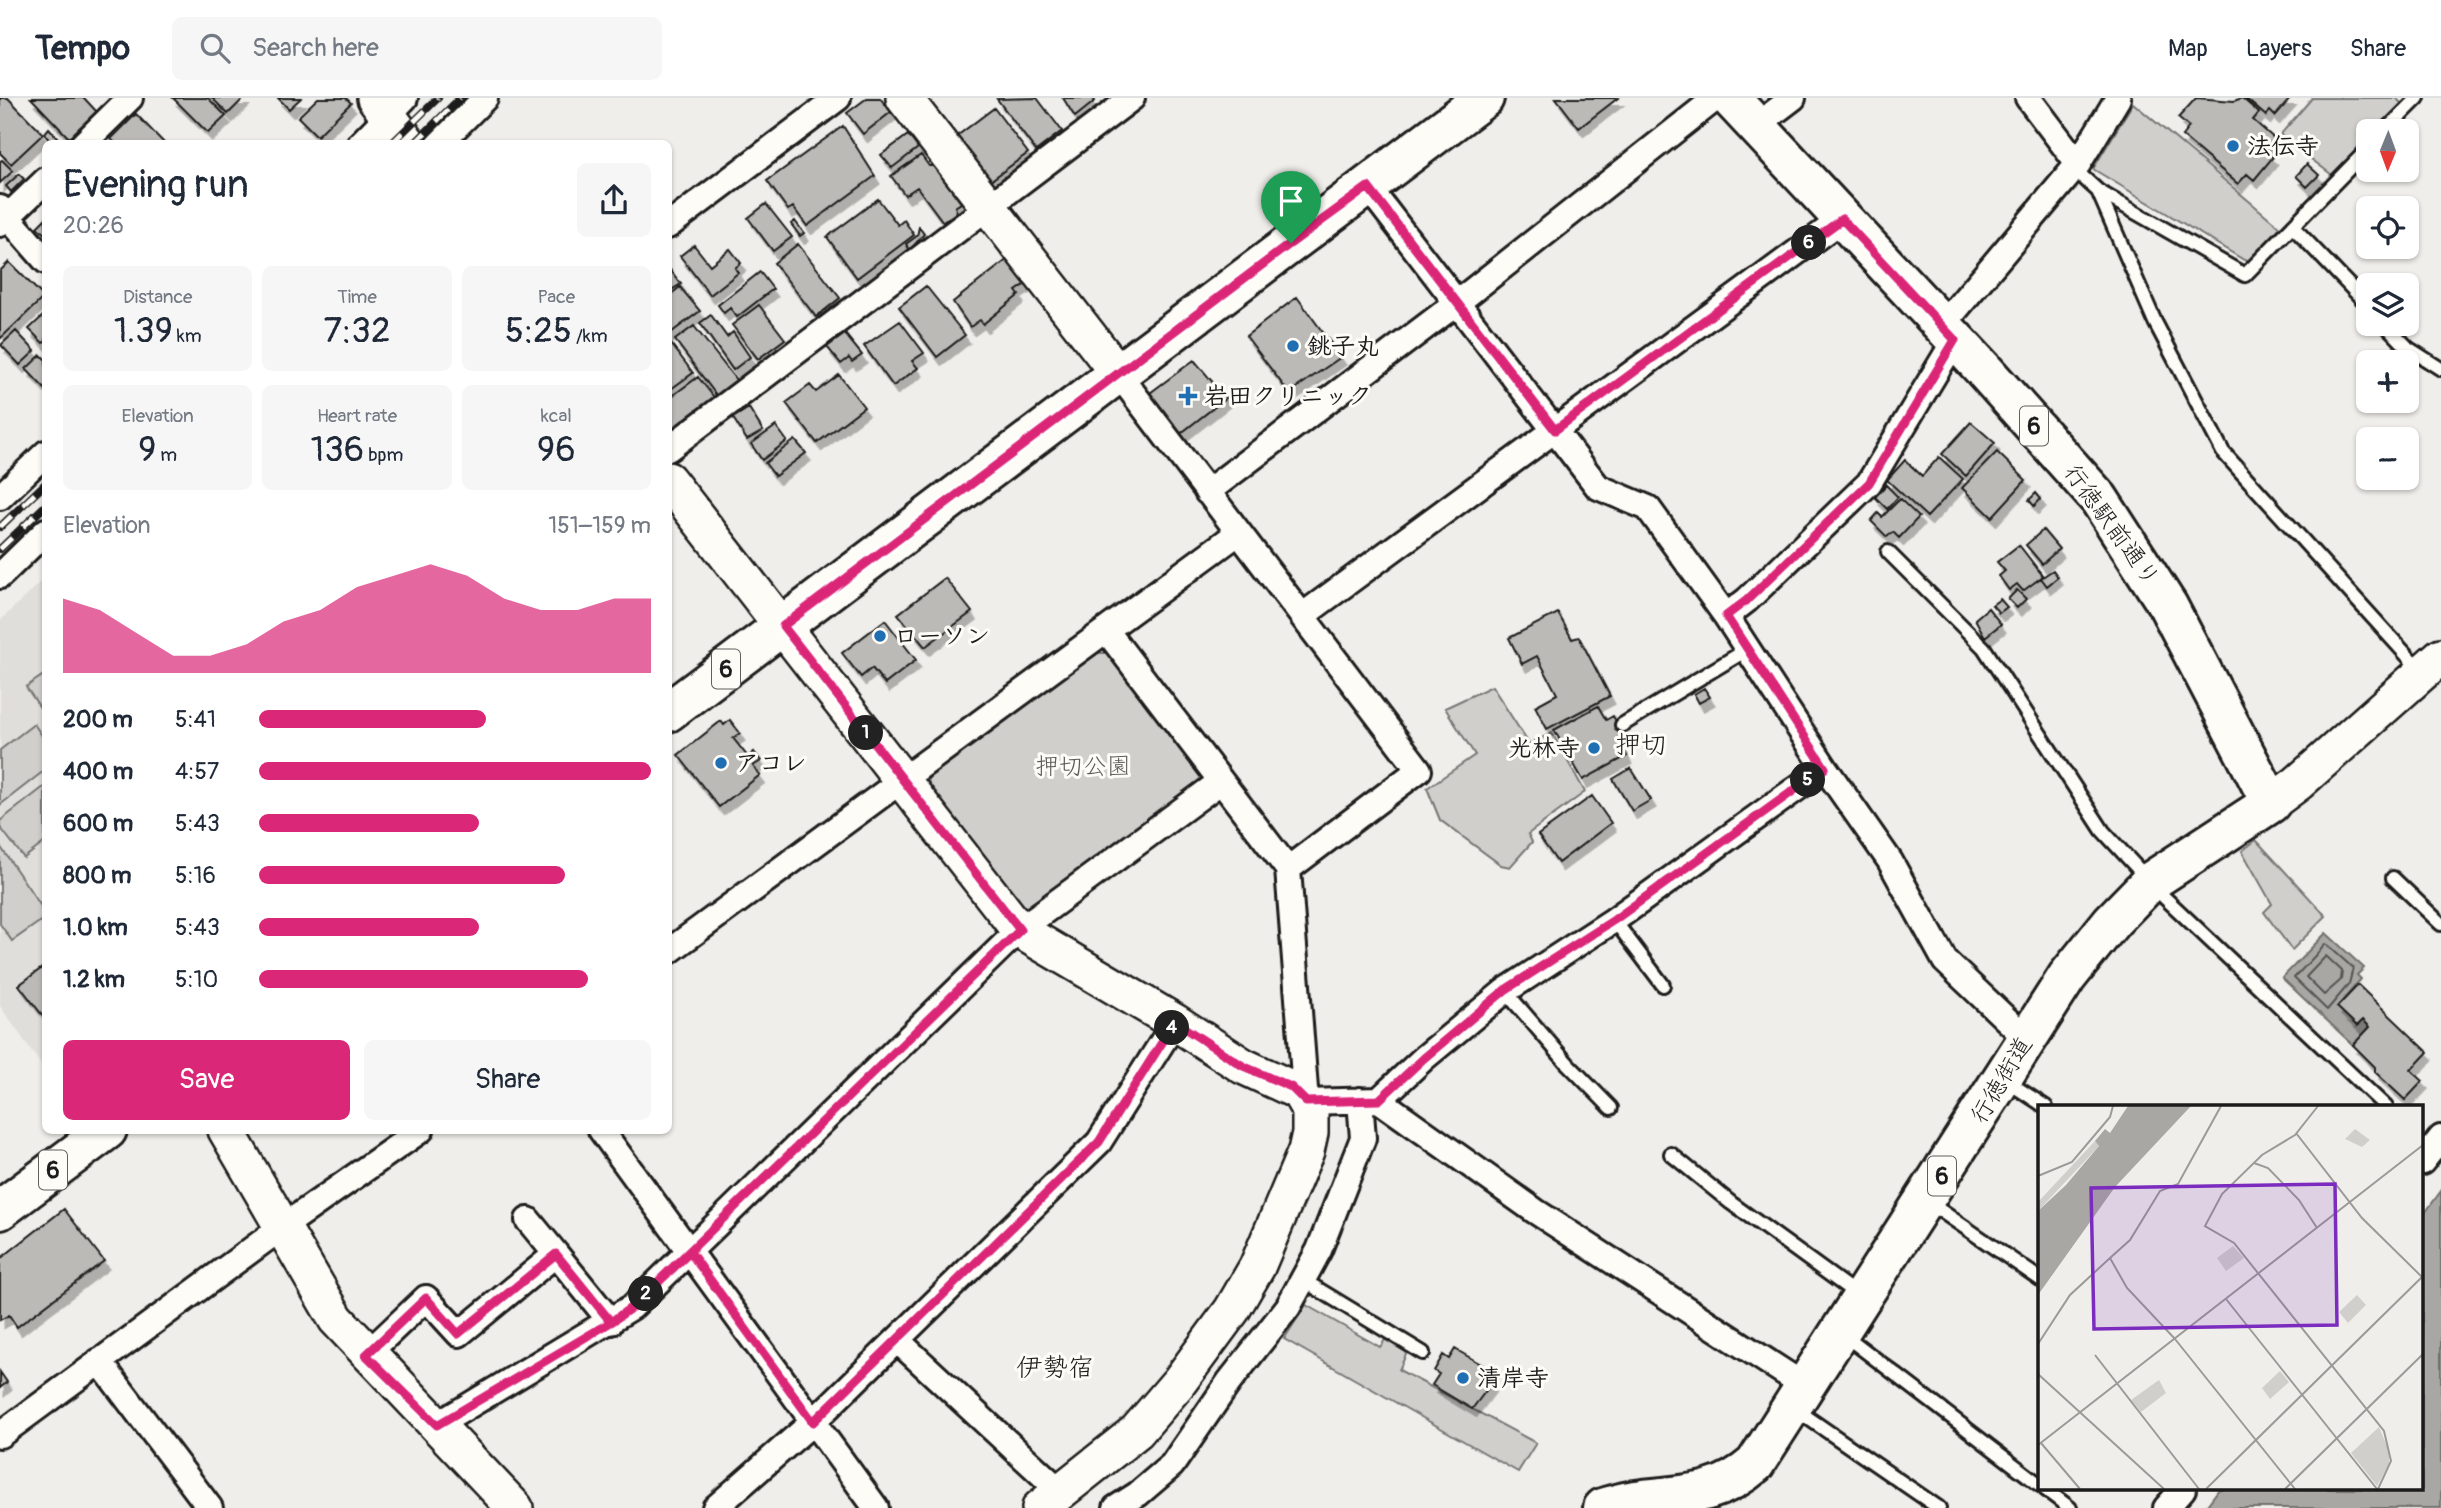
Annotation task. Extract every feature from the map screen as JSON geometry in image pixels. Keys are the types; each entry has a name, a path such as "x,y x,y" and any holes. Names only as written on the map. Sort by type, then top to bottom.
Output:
{"main road":[{"name":"行徳駅前通り","path":"1730,98 2099,499 2168,606 2271,803"},
{"name":"6","path":"672,709 1116,372 1368,187 1463,104"},
{"name":"行徳街道","path":"1603,1508 1637,1499 1722,1498 1755,1464 1926,1201 2026,1038 2067,977 2112,921 2150,882 2271,803"},
{"name":"6","path":"0,1210 102,1134"}],"street":[{"path":"87,140 130,98"},
{"path":"443,140 485,98"},
{"path":"672,223 838,98"},
{"path":"904,98 1419,770 1288,869"},
{"path":"672,446 1132,98"},
{"path":"1207,492 1458,302 1716,98"},
{"path":"1756,125 1793,98"},
{"path":"2028,98 2076,167"},
{"path":"1726,616 1747,600 1869,483 1948,333 2076,167 2118,98"},
{"path":"363,140 389,104 407,140"},
{"path":"42,183 3,216 42,257"},
{"path":"1368,187 1598,487 1648,509 1726,616 1825,768 1890,861 1945,961 2026,1038"},
{"path":"1302,616 1842,219"},
{"path":"0,497 42,457"},
{"path":"672,485 1020,930 1175,1022 1243,1066 1291,1087 1306,1102 1370,1100 1535,1211 1798,1396"},
{"path":"672,950 1238,533"},
{"path":"0,576 42,535"},
{"path":"898,1341 1050,1500 1137,1430 1179,1382 1233,1310 1257,1267 1306,1151 1311,1122 1306,1102 1288,869 1106,630"},
{"name":"行徳街道","path":"2271,803 2298,783 2432,664"},
{"path":"1116,1508 1138,1494 1172,1465 1288,1307 1338,1205 1363,1138 1370,1100 1505,990 1614,920 1825,768"},
{"path":"437,1425 632,1307 1020,930 1220,782"},
{"path":"715,1508 813,1422 898,1341 1099,1142 1175,1022"},
{"path":"228,1134 336,1319 366,1355 515,1508"},
{"path":"0,1435 281,1228 415,1134"},
{"path":"604,1134 876,1508"},
{"path":"528,1220 611,1322"},
{"path":"366,1355 426,1298 458,1334 556,1254"},
{"path":"99,1361 210,1508"},
{"path":"2165,1508 2182,1490"}],"lane":[{"path":"2396,119 2415,99"},
{"path":"2076,167 2098,191 2245,275 2356,161"},
{"path":"2098,191 2155,322 2224,452 2432,664"},
{"path":"2293,226 2356,292"},
{"path":"2396,336 2408,348 2441,369"},
{"path":"1888,552 1984,648 2103,831 2150,882 2384,1105"},
{"path":"1622,726 1748,649"},
{"path":"2393,878 2441,924"},
{"path":"1614,920 1663,985"},
{"path":"1505,990 1568,1064 1611,1108"},
{"path":"2002,1078 2043,1105"},
{"path":"1671,1154 1731,1203 1862,1298"},
{"path":"1926,1201 2038,1278"},
{"path":"1303,1280 1423,1353"},
{"path":"1840,1332 2038,1483"},
{"path":"1798,1396 1939,1508"},
{"path":"2046,1490 2070,1508"}],"shaded area":[{"path":"42,580 42,1066 0,1006 0,621"}],"green space":[{"path":"2312,98 2396,98 2402,104 2387,119 2356,119 2356,151 2332,175 2280,135"},
{"path":"2133,103 2281,228 2250,261 2244,260 2093,169"},
{"name":"押切公園","path":"1096,653 1110,653 1202,772 1199,786 1031,908 1020,907 928,789 929,776"},
{"path":"42,676 42,711 26,687"},
{"path":"1492,686 1529,744 1552,733 1585,792 1528,834 1532,842 1510,867 1501,865 1440,820 1427,788 1475,755 1445,708"},
{"path":"34,724 42,736 42,772 0,805 0,750"},
{"path":"42,788 42,844 24,858 0,827 0,821"},
{"path":"2256,840 2326,916 2292,950 2264,912 2272,904 2242,851"},
{"path":"0,846 42,908 42,920 12,941 0,924"},
{"path":"1306,1305 1380,1347 1388,1336 1408,1350 1399,1370 1536,1443 1518,1472 1284,1339"}],"water":[{"path":"2326,933 2364,968 2357,975 2361,979 2337,1007 2357,1026 2363,1020 2370,1027 2353,1045 2282,978"},
{"path":"2441,1191 2441,1508 2205,1508 2218,1490 2424,1490 2424,1214"}],"building":[{"path":"0,98 8,98 43,134 11,164 0,153"},
{"path":"31,98 84,98 97,112 69,138"},
{"path":"173,98 208,98 226,116 208,133"},
{"path":"212,98 244,98 228,114"},
{"path":"278,98 301,98 289,109"},
{"path":"318,98 346,98 351,103 317,136 298,117"},
{"path":"867,98 880,98 891,112 863,134 847,113"},
{"path":"1037,98 1062,131 1036,151 997,99"},
{"path":"1063,98 1093,98 1095,101 1075,117"},
{"path":"1556,98 1618,98 1579,128"},
{"name":"法伝寺","path":"2196,98 2234,101 2242,98 2259,113 2253,120 2276,140 2266,152 2273,157 2254,180 2247,174 2238,184 2182,136 2189,127 2178,118"},
{"path":"2245,98 2291,98 2275,116 2270,111 2266,116"},
{"path":"994,108 1028,153 990,181 957,136"},
{"path":"136,114 161,140 112,140"},
{"path":"843,126 875,176 807,226 793,207 788,210 767,181"},
{"path":"49,128 60,140 49,140 44,134"},
{"path":"908,135 918,148 892,168 881,155"},
{"path":"921,155 929,166 935,166 961,203 955,207 957,212 943,222 917,187 905,195 891,176"},
{"path":"0,161 13,171 0,183"},
{"path":"2307,164 2319,175 2307,187 2296,176"},
{"path":"19,174 24,179 11,192 6,186"},
{"path":"878,199 898,225 904,220 914,235 857,278 827,237"},
{"path":"766,204 792,237 773,251 748,218"},
{"path":"795,221 804,233 800,236 791,224"},
{"path":"919,227 924,234 910,250 906,244 917,236"},
{"path":"798,244 840,298 816,317 774,263"},
{"path":"694,245 710,265 730,249 741,263 735,268 738,273 710,295 680,256"},
{"path":"1008,259 1026,284 1016,291 1019,295 983,324 980,320 970,327 953,302"},
{"path":"9,262 42,295 42,299 0,339 0,271"},
{"path":"672,272 681,284 672,290"},
{"path":"760,272 773,289 737,317 730,308 724,313 718,305"},
{"path":"926,286 965,335 937,357 899,307"},
{"path":"680,287 700,311 672,332 672,293"},
{"name":"銚子丸","path":"1297,297 1341,357 1289,393 1246,336"},
{"path":"759,305 785,339 758,359 732,325"},
{"path":"711,315 727,337 733,332 750,357 733,370 700,323"},
{"path":"42,317 42,342 29,329"},
{"path":"900,321 924,353 912,361 918,368 893,386 864,346"},
{"path":"694,326 740,385 720,400 675,340"},
{"path":"16,331 35,351 20,365 1,345"},
{"path":"845,334 862,355 852,362 849,358 841,364 827,347"},
{"path":"672,345 693,373 672,388"},
{"path":"42,356 42,386 26,369"},
{"name":"岩田クリニック","path":"1194,360 1226,398 1180,434 1150,393"},
{"path":"839,375 864,407 817,443 786,403 810,385 816,392"},
{"path":"698,377 717,401 672,436 672,396"},
{"path":"749,408 763,431 747,440 733,418"},
{"path":"1971,422 1995,443 1966,476 1942,454"},
{"path":"776,426 787,441 762,460 751,444"},
{"path":"795,440 806,453 775,476 765,463"},
{"path":"1997,452 2026,480 1992,517 1962,488"},
{"path":"1939,457 1963,479 1927,517 1887,480 1905,460 1922,476"},
{"path":"1886,485 1898,497 1887,509 1875,497"},
{"path":"2036,493 2041,499 2034,506 2029,500"},
{"path":"1900,499 1919,517 1899,538 1893,532 1887,537 1871,521 1878,513 1882,517"},
{"path":"2043,530 2059,549 2042,564 2026,545"},
{"path":"2019,545 2043,576 2023,591 2017,584 2009,590 1999,576 2005,571 1997,562"},
{"path":"2053,570 2058,577 2047,586 2041,578"},
{"path":"945,578 972,612 925,647 898,614"},
{"path":"2017,590 2026,599 2017,608 2008,599"},
{"path":"2000,599 2007,607 1999,613 1992,605"},
{"path":"1988,608 2001,624 1985,637 1975,619"},
{"path":"1558,613 1572,639 1579,637 1610,696 1547,729 1535,706 1557,694 1537,656 1522,664 1509,638"},
{"name":"ローソン","path":"885,620 916,660 885,684 872,668 861,677 842,653"},
{"path":"1704,688 1710,697 1699,703 1694,694"},
{"name":"光林寺","path":"1598,706 1606,720 1613,716 1626,738 1620,741 1627,756 1583,780 1554,730"},
{"name":"アコレ","path":"730,720 740,733 733,738 748,757 754,752 761,761 753,766 760,775 719,807 678,755 721,721 724,725"},
{"path":"1631,768 1651,800 1632,811 1613,779"},
{"path":"1592,796 1611,823 1558,863 1538,835"},
{"path":"42,968 42,1015 19,985"},
{"path":"2358,985 2428,1052 2411,1070 2423,1081 2405,1100 2375,1072 2375,1067 2353,1045 2370,1027 2363,1020 2357,1026 2337,1007"},
{"path":"64,1209 104,1261 17,1327 9,1315 0,1320 0,1259"},
{"name":"清岸寺","path":"1455,1349 1493,1371 1486,1381 1491,1384 1472,1409 1432,1385 1439,1374 1434,1371 1443,1355 1449,1359"},
{"path":"0,1372 7,1382 0,1388"}],"railway":[{"path":"395,140 438,98"},
{"path":"418,140 460,98"},
{"path":"0,527 42,487"},
{"path":"0,549 42,509"}],"place":[{"name":"法伝寺","path":"2233,146"},
{"name":"銚子丸","path":"1293,346"},
{"name":"岩田クリニック","path":"1188,396"},
{"name":"ローソン","path":"880,636"},
{"name":"光林寺","path":"1594,748"},
{"name":"アコレ","path":"721,763"},
{"name":"清岸寺","path":"1463,1378"}],"district":[{"name":"押切","path":"1641,744"},
{"name":"伊勢宿","path":"1055,1367"}],"route":[{"path":"1291,243 1090,391 783,626 1020,930 632,1307 611,1322 437,1425 366,1355 426,1298 458,1334 556,1254 611,1322 632,1307 690,1252 813,1422 1099,1142 1175,1022 1243,1066 1291,1087 1299,1092 1306,1102 1379,1100 1505,990 1614,920 1825,768 1726,616 1747,600 1869,483 1955,340 1842,219 1555,430 1368,187 1291,243"}]}
